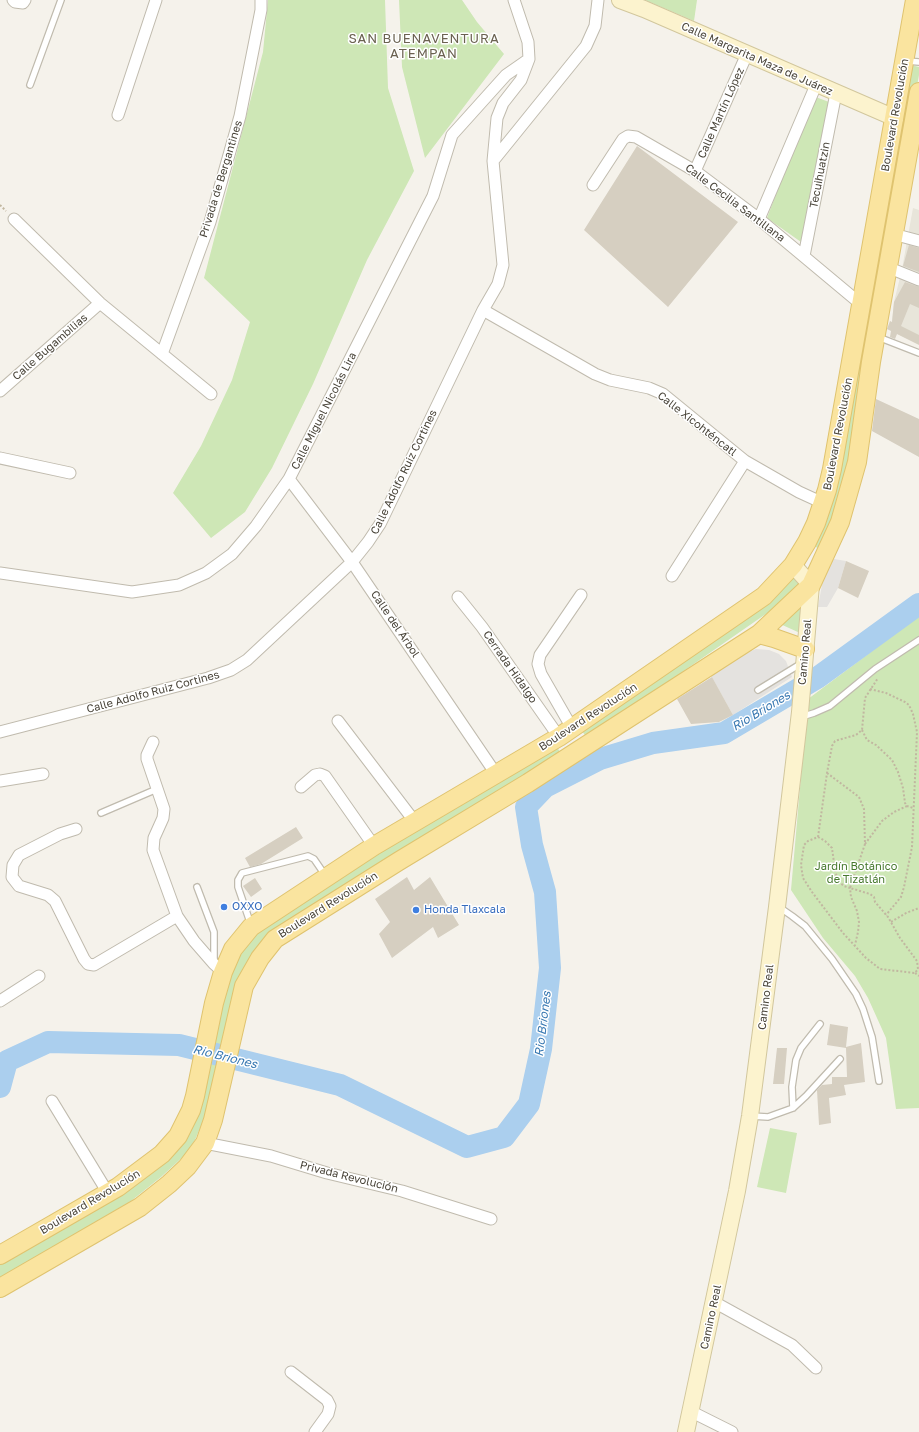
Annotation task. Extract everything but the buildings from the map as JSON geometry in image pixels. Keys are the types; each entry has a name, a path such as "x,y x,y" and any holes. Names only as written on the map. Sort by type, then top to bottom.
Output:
{"main road":[{"name":"Calle Margarita Maza de Juárez","path":"620,0 644,5 747,54 895,118"},
{"name":"Boulevard Revolución","path":"0,1255 108,1193 145,1168 162,1154 178,1136 195,1096 214,1003 218,968 251,927 374,846 566,733 764,596 793,565 807,542 823,504 832,469 895,118 912,61 915,0"},
{"name":"Boulevard Revolución","path":"0,1288 140,1207 169,1184 187,1167 205,1143 219,1102 244,986 260,958 275,939 399,861 528,783 758,634 811,585 840,522 850,492 867,420 876,336 893,234 917,118 919,92"},
{"path":"793,565 811,585"},
{"name":"Camino Real","path":"686,1432 692,1412 737,1192 750,1116 778,906 800,715 811,585"},
{"path":"758,634 774,638 804,661"}],"street":[{"path":"118,115 156,0"},
{"name":"Privada de Bergantines","path":"162,354 210,222 240,116 261,10 261,0"},
{"name":"Calle Adolfo Ruiz Cortines","path":"0,732 208,678 231,670 247,660 352,562 368,542 380,524 483,310 498,284 503,265 493,161 497,118 503,103 521,80 529,59 528,42 514,0"},
{"path":"493,161 586,46 595,26 598,0"},
{"name":"Calle Martín López","path":"695,171 747,54"},
{"name":"Calle Miguel Nicolás Lira","path":"0,573 132,592 179,585 206,573 232,554 256,526 289,479 433,196 452,135 506,75 529,59"},
{"path":"759,219 816,84"},
{"name":"Tecuihuatzin","path":"804,256 836,93"},
{"name":"Calle Cecilia Santillana","path":"593,185 623,139 628,136 636,137 695,171 759,219 862,306"},
{"path":"14,219 100,303 211,394"},
{"path":"893,234 919,241"},
{"path":"888,267 919,280"},
{"name":"Calle Bugambilias","path":"0,391 100,303"},
{"name":"Calle Xicohténcatl","path":"483,310 595,374 610,380 649,388 663,394 745,461 823,504"},
{"path":"0,458 70,473"},
{"path":"672,576 745,461"},
{"name":"Calle del Árbol","path":"289,479 352,562 496,774"},
{"name":"Cerrada Hidalgo","path":"566,733 538,664 540,655 581,595"},
{"name":"Cerrada Hidalgo","path":"458,597 566,733"},
{"path":"338,721 415,822"},
{"path":"153,742 147,755 164,809 163,818 154,838 153,850 177,916 194,941 218,968"},
{"path":"0,781 43,774"},
{"path":"301,787 315,775 320,774 325,776 374,846"},
{"path":"76,829 60,834 19,855 13,865 12,877 19,886 48,895 55,901 84,959 88,964 94,965 177,916"},
{"path":"0,1000 38,976"},
{"path":"52,1101 108,1193"},
{"name":"Privada Revolución","path":"205,1143 271,1156 327,1173 402,1191 491,1219"},
{"path":"714,1302 792,1345 816,1368"},
{"path":"291,1372 327,1400 330,1406 328,1414 315,1432"},
{"path":"692,1412 732,1432"}],"lane":[{"path":"30,85 61,0"},
{"path":"876,336 919,353"},
{"path":"800,715 814,713 830,706 876,669 919,640"},
{"path":"758,690 804,661"},
{"path":"101,813 157,789"},
{"path":"251,927 238,887 238,880 242,873 308,856 314,859 327,877"},
{"path":"196,887 214,932 218,968"},
{"path":"778,906 805,926 832,959 856,994 863,1009 872,1037 879,1081"},
{"path":"793,1108 792,1087 796,1060 801,1048 820,1024"},
{"path":"750,1116 768,1117 793,1108 840,1059"}],"path":[{"path":"879,675 865,698 862,730 867,740 886,753 895,765 903,788 905,803 907,806"},
{"path":"870,689 886,693 905,702 911,709 915,719 917,732 912,847 904,887 900,897 886,915"},
{"path":"818,837 832,746 835,742 844,737 856,734 862,730"},
{"path":"827,773 850,789 861,800 864,809 865,844"},
{"path":"855,946 858,932 858,918 851,897 850,888 865,844 882,821 894,812 907,806 913,808"},
{"path":"818,837 832,848 836,877 838,881 844,886 870,894 874,897 907,949 918,961 918,969 915,973"},
{"path":"818,837 806,842 802,847 801,865 803,878 829,916 866,958 880,969 915,973 919,976"},
{"path":"891,922 906,913 919,908"}],"shaded area":[{"path":"913,208 919,210 919,344 891,331 894,302 902,269"},
{"path":"834,559 846,561 838,588 827,607 818,607 823,579"},
{"path":"756,649 769,650 779,654 786,661 792,677 733,715 709,672"}],"green space":[{"path":"268,0 385,0 388,88 414,171 367,260 313,384 272,468 245,512 211,538 173,493 201,446 232,380 250,322 204,278 263,52"},
{"path":"399,0 462,0 477,22 504,54 425,158 402,67"},
{"path":"645,0 697,0 694,21"},
{"path":"911,65 919,67 919,75 890,234 853,453 822,551 810,543"},
{"path":"813,96 829,102 801,242 767,218"},
{"path":"792,572 802,584 773,609 587,738 579,727"},
{"path":"803,599 800,633 778,623"},
{"name":"Jardín Botánico de Tizatlán","path":"919,616 919,1108 896,1109 886,1038 868,998 855,976 823,938 791,890 806,720 804,702"},
{"path":"555,744 562,755 270,935 235,984 205,1116 195,1140 186,1154 161,1177 131,1201 0,1278 0,1261 179,1139 218,1005 242,949 261,927"},
{"path":"770,1128 797,1133 786,1193 757,1187"}],"waterway":[{"name":"Rio Briones","path":"0,1087 7,1061 48,1042 179,1045 340,1085 467,1147 504,1137 529,1104 541,1049 550,968 545,892 532,845 526,807 545,787 600,759 653,743 724,733 817,678 919,604"}],"place":[{"name":"OXXO","path":"224,907"},
{"name":"Honda Tlaxcala","path":"416,910"}],"district":[{"name":"SAN BUENAVENTURA ATEMPAN","path":"424,46"}]}
